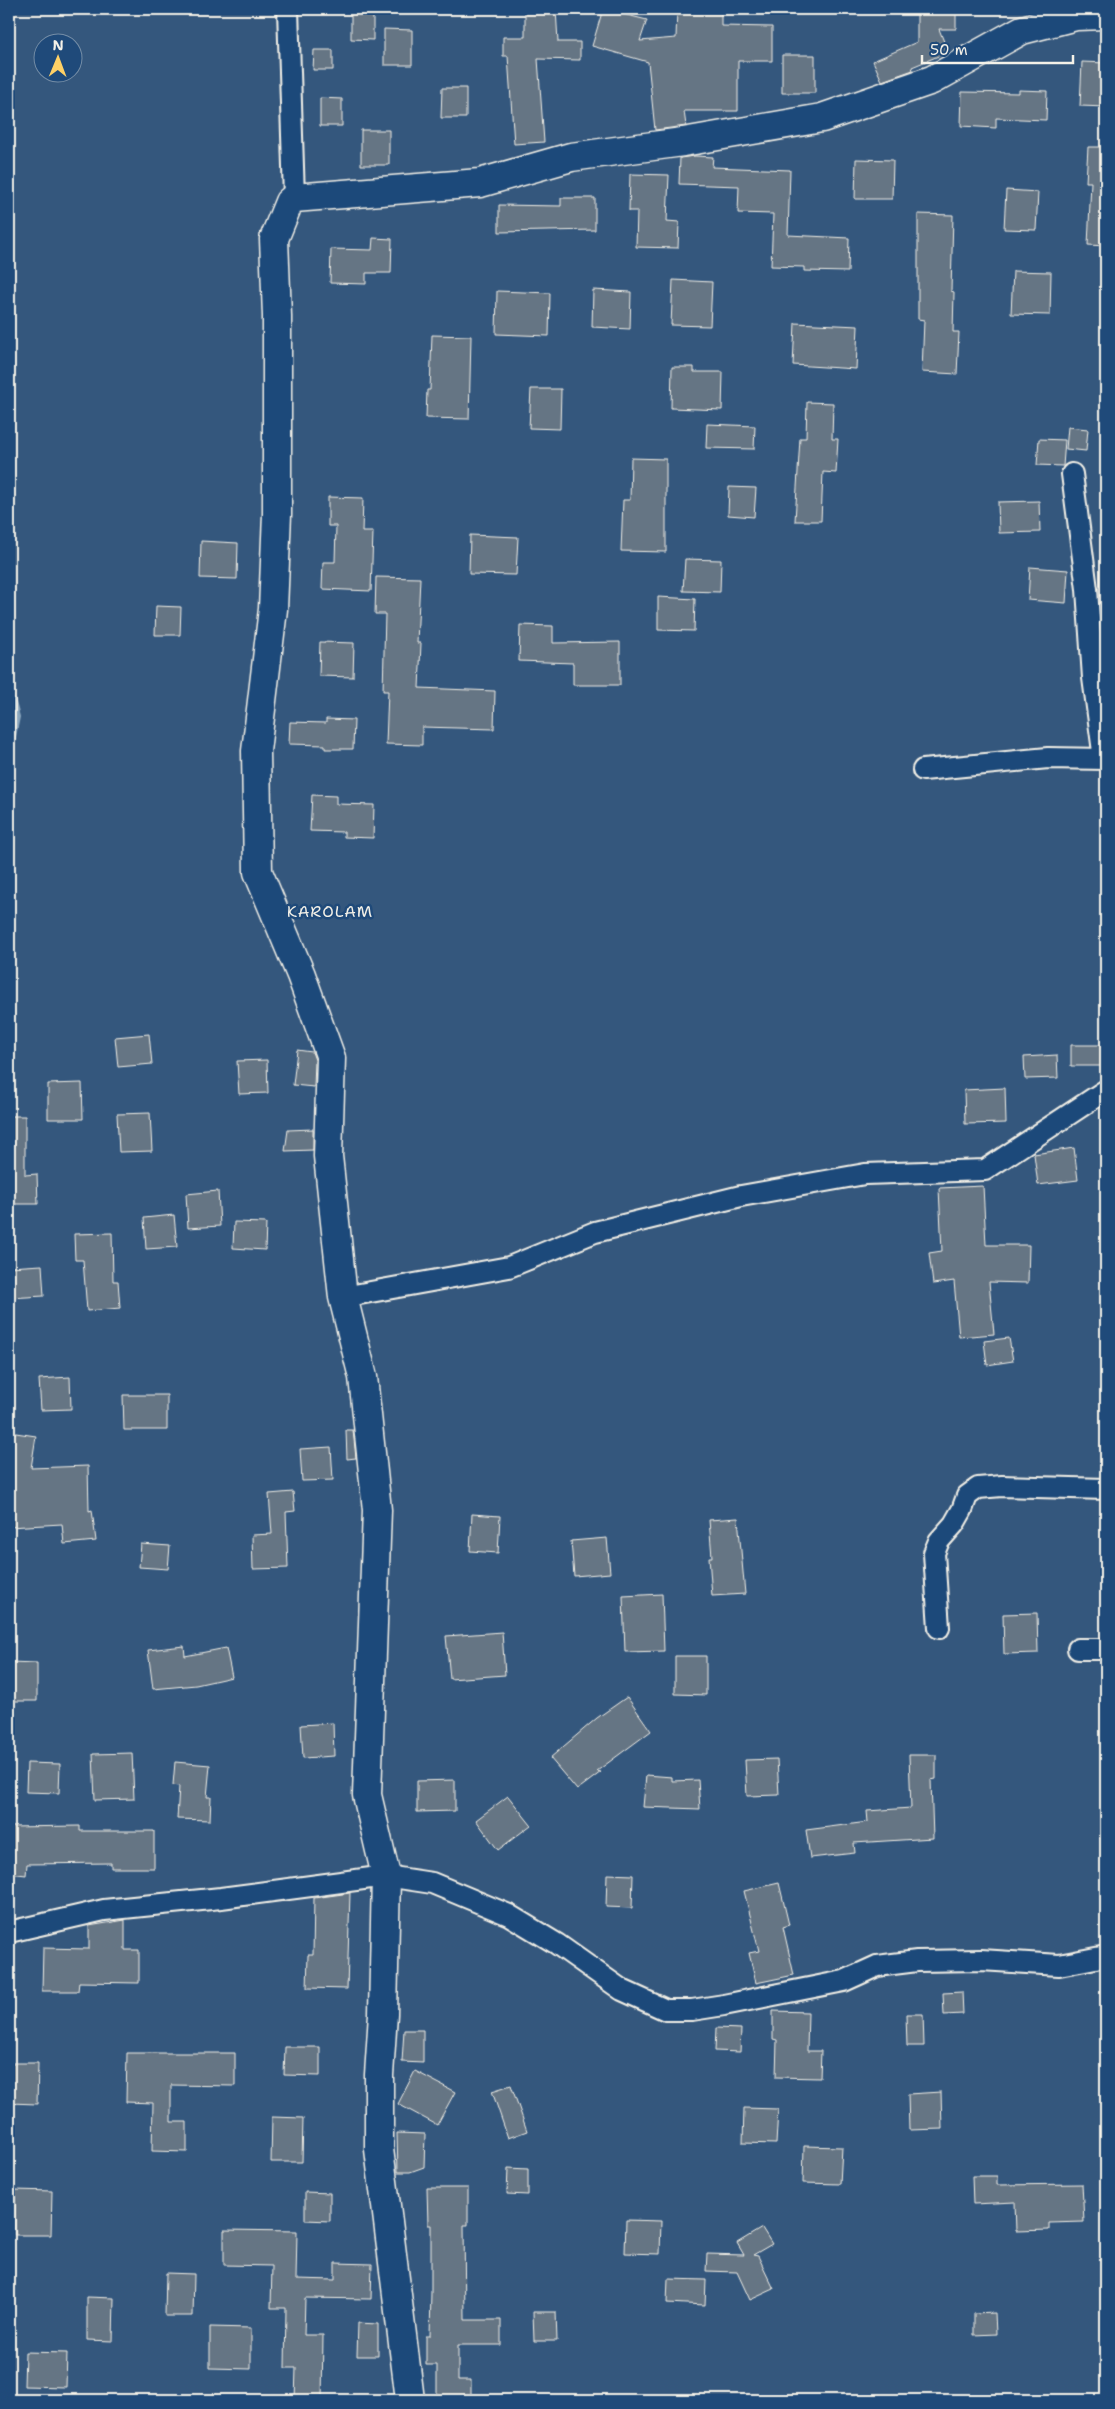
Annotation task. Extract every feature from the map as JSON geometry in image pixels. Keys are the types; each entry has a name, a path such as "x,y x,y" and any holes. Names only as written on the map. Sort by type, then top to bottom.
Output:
{"main road":[{"path":"410,2400 379,2149 379,2075 383,2014 386,1876 367,1795 377,1510 363,1377 343,1297 328,1156 331,1058 301,975 258,872 256,751 273,609 277,514 277,316 274,239 289,202 294,198 480,183 571,157 683,142 822,118 932,80 1022,30 1076,16 1106,15"}],"street":[{"path":"288,9 294,198"},
{"path":"923,770 1048,758 1105,759 1093,678 1087,589 1072,474"},
{"path":"343,1297 509,1267 595,1232 740,1196 865,1174 985,1170 1106,1090"},
{"path":"939,1628 934,1554 939,1540 954,1524 962,1510 967,1496 978,1488 1002,1486 1106,1489"},
{"path":"1078,1649 1106,1649"},
{"path":"9,1932 104,1910 221,1898 386,1876 432,1883 509,1915 557,1944 622,1990 666,2010 692,2010 844,1981 877,1966 918,1961 981,1960 1059,1966 1106,1956"}],"building":[{"path":"351,9 373,9 373,40 351,39"},
{"path":"525,9 556,9 558,42 580,42 580,60 538,59 544,142 514,144 508,56 503,56 503,37 525,37"},
{"path":"603,9 647,20 640,41 676,38 677,9 721,9 721,26 772,27 772,61 738,61 738,111 684,111 686,126 655,130 648,62 592,46"},
{"path":"917,9 956,9 956,29 939,29 948,52 912,67 913,70 882,81 873,61 917,42"},
{"path":"384,29 412,30 412,65 384,65"},
{"path":"314,50 333,50 333,70 313,70"},
{"path":"782,55 815,55 815,93 782,93"},
{"path":"1082,62 1106,63 1106,107 1080,106"},
{"path":"442,88 466,88 466,118 441,118"},
{"path":"1019,90 1047,91 1046,120 996,118 996,128 961,126 962,92 1019,93"},
{"path":"320,98 342,99 342,126 320,126"},
{"path":"361,130 389,130 389,165 361,165"},
{"path":"1088,147 1106,147 1106,246 1088,245 1091,182 1086,182"},
{"path":"695,156 713,157 712,167 790,170 788,235 849,238 848,272 804,271 804,267 771,266 773,214 738,213 739,186 679,184 680,158"},
{"path":"856,159 893,160 892,199 855,199"},
{"path":"630,174 669,175 667,221 679,222 678,248 636,247 637,211 629,211"},
{"path":"1006,190 1038,192 1036,230 1004,229"},
{"path":"561,198 595,198 595,230 499,232 499,205 561,206"},
{"path":"918,214 953,215 951,291 954,292 953,332 959,332 957,374 922,372 924,320 918,319"},
{"path":"373,238 392,239 391,273 366,273 366,284 330,283 331,249 372,250"},
{"path":"1013,271 1051,272 1050,315 1011,314"},
{"path":"673,280 712,282 710,326 671,325"},
{"path":"593,290 631,292 630,329 592,327"},
{"path":"497,291 550,293 549,336 496,334"},
{"path":"795,323 858,326 856,369 793,365"},
{"path":"432,335 471,336 469,419 426,418 427,390 430,390"},
{"path":"672,367 694,367 694,372 723,372 722,410 671,408"},
{"path":"531,389 561,389 560,429 529,428"},
{"path":"807,402 833,403 832,439 838,439 836,473 823,472 821,521 795,521 800,438 806,438"},
{"path":"707,424 755,426 754,449 706,448"},
{"path":"1068,427 1088,429 1086,451 1066,449"},
{"path":"1039,439 1065,440 1063,466 1037,465"},
{"path":"631,458 666,459 666,552 621,551 623,500 630,500"},
{"path":"729,487 756,488 754,517 728,515"},
{"path":"328,497 363,498 362,532 373,532 371,591 322,589 323,562 335,562 336,526 328,526"},
{"path":"1039,501 1040,532 999,533 998,502"},
{"path":"470,535 518,537 516,575 469,574"},
{"path":"201,541 238,543 237,579 200,578"},
{"path":"685,559 721,560 720,592 683,591"},
{"path":"1030,567 1068,570 1066,603 1028,600"},
{"path":"376,577 420,578 417,643 421,643 419,688 495,691 494,729 422,727 422,745 386,744 388,691 383,691 385,614 375,614"},
{"path":"658,597 695,599 694,631 658,630"},
{"path":"156,606 181,607 180,635 155,635"},
{"path":"520,625 553,626 553,643 620,642 620,685 573,685 573,663 519,661"},
{"path":"320,642 354,643 353,677 319,676"},
{"path":"326,719 354,720 353,749 325,749 325,745 289,744 290,722 326,723"},
{"path":"312,795 336,796 336,804 374,805 373,838 344,837 344,832 310,831"},
{"path":"149,1034 152,1064 118,1067 115,1037"},
{"path":"1071,1045 1105,1045 1105,1066 1071,1066"},
{"path":"297,1050 312,1052 315,1060 314,1087 293,1085"},
{"path":"1057,1055 1058,1078 1025,1079 1024,1057"},
{"path":"267,1060 268,1093 239,1094 237,1061"},
{"path":"82,1083 83,1119 48,1119 48,1084"},
{"path":"1005,1088 1006,1123 965,1124 964,1090"},
{"path":"150,1113 152,1151 119,1152 117,1114"},
{"path":"9,1116 25,1116 25,1175 37,1174 38,1204 9,1204"},
{"path":"313,1129 313,1150 285,1151 288,1130"},
{"path":"1074,1148 1078,1180 1038,1185 1034,1154"},
{"path":"983,1186 986,1245 1029,1245 1028,1283 989,1282 994,1334 959,1337 954,1281 933,1284 929,1253 942,1251 939,1188"},
{"path":"218,1191 220,1226 188,1228 186,1194"},
{"path":"174,1215 177,1247 146,1249 144,1218"},
{"path":"234,1222 266,1223 265,1250 233,1248"},
{"path":"112,1233 113,1281 118,1281 120,1308 87,1311 83,1260 75,1260 74,1234"},
{"path":"42,1265 44,1296 9,1298 9,1267"},
{"path":"1009,1338 1013,1361 987,1365 984,1341"},
{"path":"70,1377 71,1409 41,1410 39,1379"},
{"path":"123,1395 167,1395 167,1430 124,1430"},
{"path":"346,1430 353,1430 356,1458 347,1459"},
{"path":"9,1432 36,1436 31,1468 88,1466 89,1511 92,1510 96,1541 64,1544 62,1524 9,1527"},
{"path":"331,1447 333,1480 302,1481 300,1449"},
{"path":"293,1492 295,1511 286,1512 288,1568 253,1569 252,1535 272,1534 269,1494"},
{"path":"472,1514 500,1516 498,1553 470,1551"},
{"path":"738,1518 745,1594 712,1596 709,1557 712,1557 709,1520"},
{"path":"607,1538 610,1573 574,1576 571,1541"},
{"path":"141,1544 170,1546 168,1569 139,1567"},
{"path":"662,1594 664,1651 625,1652 623,1596"},
{"path":"1037,1613 1038,1653 1004,1654 1003,1614"},
{"path":"502,1632 505,1675 450,1679 446,1636"},
{"path":"184,1646 185,1656 226,1648 232,1677 196,1685 153,1689 148,1650"},
{"path":"675,1656 706,1656 706,1695 675,1694"},
{"path":"9,1662 37,1663 37,1701 9,1701"},
{"path":"627,1697 651,1731 597,1771 601,1772 577,1790 550,1758 597,1718"},
{"path":"333,1723 334,1756 303,1758 301,1725"},
{"path":"132,1753 134,1799 95,1800 93,1754"},
{"path":"909,1755 936,1755 936,1779 931,1780 933,1838 854,1843 855,1853 810,1858 806,1830 868,1822 867,1811 911,1808"},
{"path":"777,1759 779,1795 747,1796 745,1760"},
{"path":"175,1762 210,1765 207,1797 211,1797 210,1820 177,1819 179,1786 173,1785"},
{"path":"27,1763 60,1764 59,1793 26,1792"},
{"path":"646,1775 672,1777 672,1781 698,1780 700,1809 643,1807"},
{"path":"455,1780 455,1811 417,1812 417,1781"},
{"path":"508,1796 531,1825 498,1850 476,1820"},
{"path":"80,1826 80,1831 154,1831 154,1868 111,1868 111,1863 27,1864 26,1875 9,1873 9,1827"},
{"path":"607,1874 633,1875 632,1908 606,1907"},
{"path":"779,1883 789,1925 783,1927 794,1975 756,1983 749,1953 759,1951 744,1891"},
{"path":"350,1893 347,1989 307,1988 308,1955 313,1955 314,1898"},
{"path":"125,1920 125,1950 139,1950 139,1983 79,1982 78,1991 42,1991 43,1948 89,1949 89,1926"},
{"path":"962,1992 963,2014 944,2015 943,1993"},
{"path":"773,2011 808,2012 807,2051 821,2051 820,2078 776,2077 777,2040 773,2039"},
{"path":"906,2014 923,2014 924,2046 907,2046"},
{"path":"716,2028 741,2029 740,2052 715,2051"},
{"path":"404,2030 423,2030 423,2063 402,2062"},
{"path":"285,2047 320,2047 320,2076 284,2075"},
{"path":"127,2053 235,2053 235,2086 171,2085 171,2122 187,2122 187,2152 152,2151 153,2103 126,2102"},
{"path":"9,2063 38,2063 37,2104 9,2103"},
{"path":"415,2071 455,2092 437,2125 398,2104"},
{"path":"511,2085 527,2131 508,2138 492,2091"},
{"path":"941,2092 942,2129 909,2130 908,2094"},
{"path":"744,2108 778,2109 776,2144 743,2143"},
{"path":"272,2117 303,2118 302,2162 271,2162"},
{"path":"397,2133 425,2134 424,2167 410,2172 398,2172"},
{"path":"804,2146 842,2147 840,2184 803,2183"},
{"path":"508,2168 528,2169 528,2195 507,2194"},
{"path":"972,2176 997,2176 997,2185 1082,2184 1084,2222 1049,2223 1049,2230 1016,2231 1015,2202 973,2204"},
{"path":"427,2188 468,2188 468,2225 464,2225 465,2320 501,2320 501,2345 458,2345 458,2380 471,2380 471,2400 437,2400 437,2365 426,2365 426,2336 430,2336 431,2292 431,2225 428,2225"},
{"path":"15,2190 52,2191 51,2235 15,2235"},
{"path":"305,2192 330,2193 330,2221 305,2220"},
{"path":"626,2220 661,2221 660,2254 625,2253"},
{"path":"762,2228 772,2244 753,2255 758,2256 774,2289 750,2300 737,2272 706,2271 707,2254 744,2255 737,2243"},
{"path":"224,2230 297,2231 296,2279 335,2280 335,2263 372,2264 371,2299 305,2298 304,2335 323,2335 322,2400 295,2400 296,2368 285,2368 286,2308 271,2308 272,2266 224,2265"},
{"path":"166,2273 194,2274 193,2316 165,2316"},
{"path":"668,2279 706,2280 705,2305 667,2303"},
{"path":"87,2297 114,2298 113,2341 87,2340"},
{"path":"533,2312 556,2312 557,2341 534,2341"},
{"path":"995,2313 996,2334 974,2335 974,2314"},
{"path":"358,2323 378,2324 378,2356 357,2356"},
{"path":"210,2327 251,2328 251,2369 210,2368"},
{"path":"25,2352 67,2353 66,2387 24,2386"}],"waterway":[{"path":"9,688 17,717 9,756"}],"district":[{"name":"KAROLAM","path":"330,911"}]}
